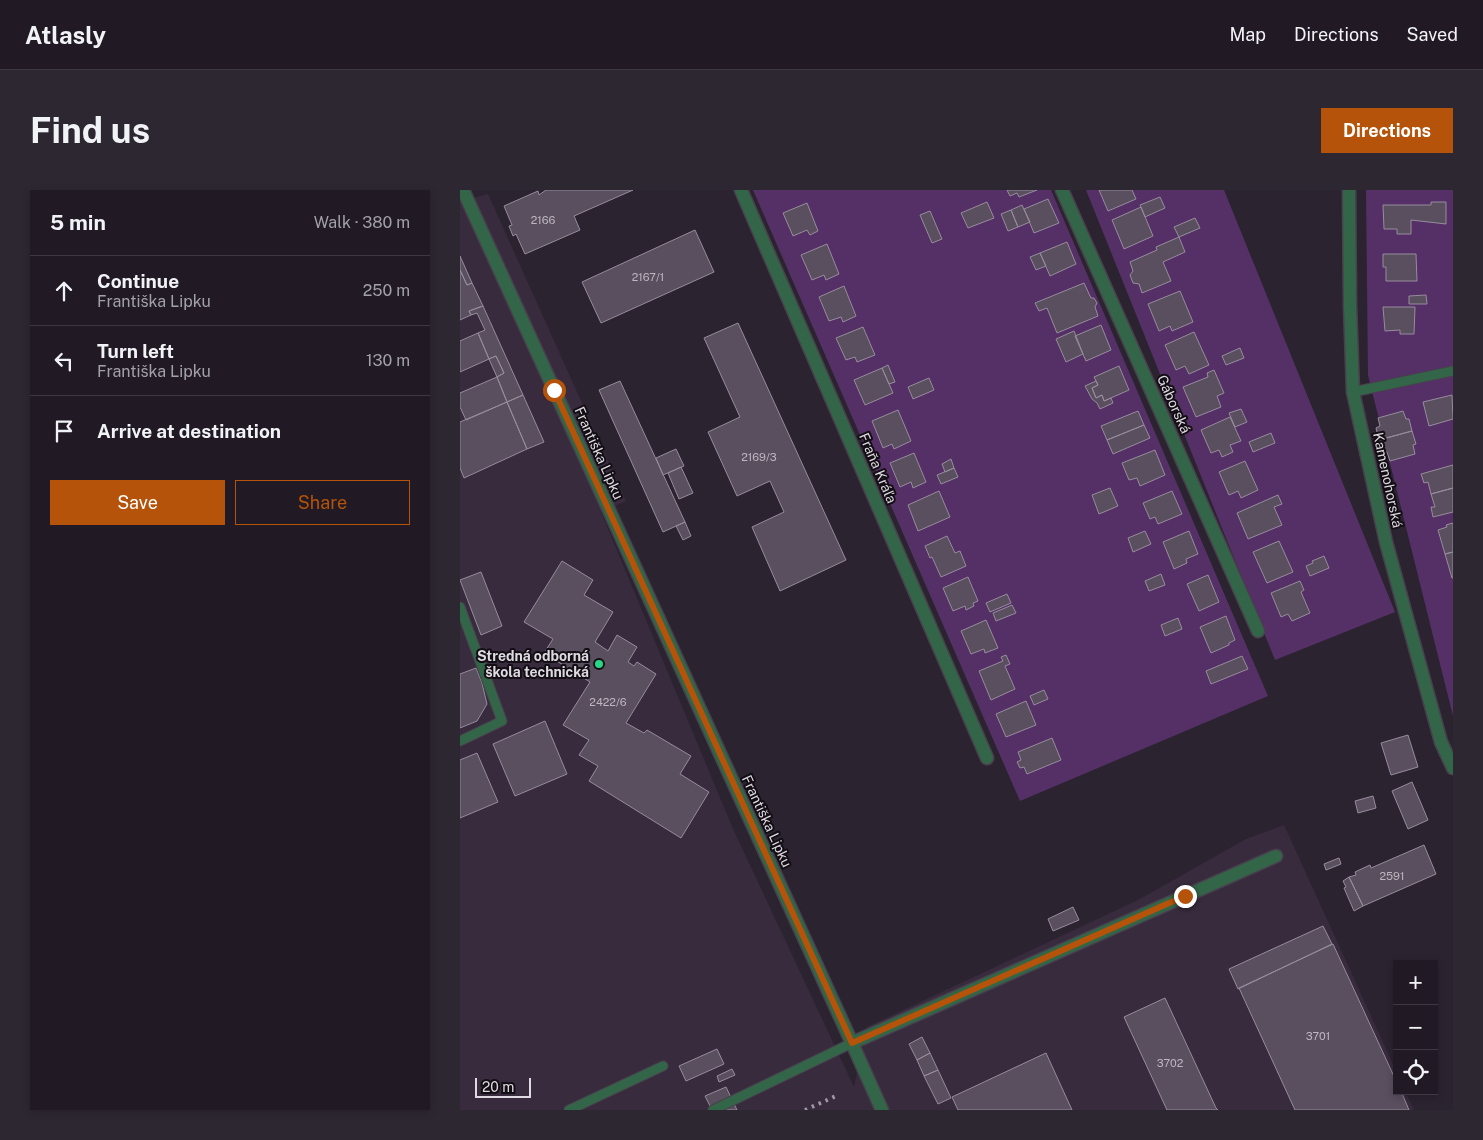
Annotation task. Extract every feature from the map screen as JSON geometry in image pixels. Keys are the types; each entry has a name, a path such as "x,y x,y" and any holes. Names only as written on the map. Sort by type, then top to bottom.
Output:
{"street":[{"name":"Františka Lipku","path":"463,190 882,1110"},
{"name":"Fraňa Kráľa","path":"742,190 987,758"},
{"name":"Gáborská","path":"1062,190 1258,631"},
{"name":"Kamenohorská","path":"1349,190 1353,392 1386,542 1441,742 1453,768"},
{"path":"852,1043 1276,856"}],"lane":[{"path":"1353,392 1453,371"},
{"path":"460,607 502,721 460,740"},
{"path":"714,1110 852,1043"},
{"path":"569,1110 663,1066"}],"shaded area":[{"path":"753,190 1051,190 1268,696 1020,801"},
{"path":"1086,190 1224,190 1395,612 1275,660"},
{"path":"1366,190 1453,190 1453,716 1368,375"},
{"path":"488,194 626,501 601,512 733,829 854,1087 867,1027 1140,899 1246,839 1284,825 1393,1064 1393,1095 1407,1095 1414,1110 460,1110 460,202"}],"building":[{"path":"546,190 633,190 574,216 580,230 525,254 516,234 513,236 509,226 512,225 504,206 538,191 539,195"},
{"path":"1007,190 1037,190 1019,197 1017,193 1010,196"},
{"path":"1099,190 1132,190 1136,199 1108,211"},
{"path":"1160,197 1165,208 1145,217 1140,205"},
{"path":"1048,199 1059,223 1034,233 1024,209"},
{"path":"987,202 994,218 968,228 961,213"},
{"path":"1431,202 1446,202 1446,224 1411,220 1411,234 1397,234 1397,229 1384,229 1383,205 1431,205"},
{"path":"807,203 818,231 810,235 807,230 793,236 783,213"},
{"path":"1022,205 1030,222 1018,227 1011,210"},
{"path":"1141,207 1153,236 1124,249 1112,220"},
{"path":"1011,210 1018,227 1008,231 1001,214"},
{"path":"930,211 942,239 932,243 920,215"},
{"path":"1195,218 1200,228 1179,237 1174,227"},
{"path":"695,230 714,272 601,323 582,282"},
{"path":"1179,237 1185,252 1163,262 1171,281 1142,293 1139,284 1133,283 1130,275 1133,271 1130,262 1157,250 1156,247"},
{"path":"1067,242 1076,264 1050,276 1040,253"},
{"path":"827,244 839,274 826,280 824,275 812,280 801,255"},
{"path":"1040,253 1046,266 1036,270 1030,257"},
{"path":"1383,254 1416,254 1417,281 1386,281 1386,267 1383,267"},
{"path":"460,256 472,283 467,285 460,270"},
{"path":"460,270 467,285 472,283 483,306 469,311 471,315 460,320"},
{"path":"1084,283 1091,298 1094,298 1097,303 1095,307 1098,316 1057,333 1047,308 1039,311 1035,303"},
{"path":"844,286 856,316 843,322 841,317 829,321 819,297"},
{"path":"1180,291 1193,322 1172,331 1170,326 1159,331 1148,304"},
{"path":"1426,295 1427,304 1409,304 1409,296"},
{"path":"483,306 523,395 507,402 497,377 504,373 496,356 489,359 478,333 485,330 477,313 471,315 469,311"},
{"path":"1383,307 1415,307 1414,334 1400,334 1400,330 1385,331"},
{"path":"738,323 846,560 780,591 752,527 784,512 770,481 737,496 708,432 740,417 704,338"},
{"path":"1101,325 1111,350 1086,361 1075,336"},
{"path":"863,327 875,355 857,362 855,357 846,360 836,338"},
{"path":"1074,331 1083,354 1066,362 1056,339"},
{"path":"1194,332 1209,365 1189,374 1185,366 1176,370 1165,345"},
{"path":"478,333 489,359 460,372 460,341"},
{"path":"1240,348 1244,358 1226,365 1222,356"},
{"path":"496,356 504,373 497,377 489,359"},
{"path":"888,365 895,382 889,384 882,368"},
{"path":"1119,366 1129,390 1104,401 1102,395 1096,398 1092,388 1098,385 1094,377"},
{"path":"882,368 893,393 865,405 854,380"},
{"path":"1214,370 1224,393 1217,396 1221,407 1196,417 1183,387 1208,377 1207,373"},
{"path":"497,377 507,402 466,420 460,407 460,393"},
{"path":"929,378 934,390 913,399 908,387"},
{"path":"620,381 685,522 663,532 599,390"},
{"path":"1096,381 1098,385 1092,388 1096,398 1102,395 1104,401 1111,398 1113,403 1100,409 1085,386"},
{"path":"523,395 544,442 527,449 507,402"},
{"path":"1452,395 1453,419 1429,426 1423,402"},
{"path":"507,402 527,449 464,478 460,468 460,422"},
{"path":"1241,409 1247,422 1235,427 1229,413"},
{"path":"898,410 911,441 894,449 892,444 883,448 872,421"},
{"path":"1138,411 1144,425 1107,440 1101,426"},
{"path":"1403,411 1406,419 1409,419 1412,431 1379,440 1376,428 1380,426 1378,418"},
{"path":"1230,417 1241,441 1230,445 1233,452 1222,457 1219,450 1211,453 1201,430"},
{"path":"1144,425 1150,438 1113,454 1107,440"},
{"path":"1412,431 1416,444 1413,445 1415,454 1390,461 1387,452 1383,453 1379,440"},
{"path":"1271,433 1275,443 1253,452 1249,442"},
{"path":"676,449 684,466 663,475 656,458"},
{"path":"1155,450 1165,475 1140,486 1137,478 1129,480 1122,463"},
{"path":"914,453 926,482 913,488 911,482 900,487 890,463"},
{"path":"951,459 954,468 945,472 942,464"},
{"path":"1245,461 1258,490 1241,498 1238,491 1229,495 1219,472"},
{"path":"1453,465 1453,488 1431,494 1428,482 1424,483 1421,474"},
{"path":"681,467 693,493 679,499 668,473"},
{"path":"954,468 958,477 941,484 937,475"},
{"path":"1110,488 1118,506 1099,514 1092,495"},
{"path":"1453,488 1453,512 1433,517 1431,507 1435,507 1431,494"},
{"path":"939,491 950,517 918,531 908,505"},
{"path":"1172,491 1182,514 1158,524 1155,517 1150,519 1143,503"},
{"path":"1278,495 1282,504 1274,507 1282,525 1248,539 1237,513"},
{"path":"685,522 691,536 683,540 676,526"},
{"path":"1453,523 1453,552 1445,554 1438,530"},
{"path":"1145,531 1151,544 1133,552 1128,538"},
{"path":"1189,531 1198,554 1186,559 1187,563 1174,569 1163,542"},
{"path":"947,536 955,553 960,551 966,566 941,577 925,546"},
{"path":"1279,541 1293,572 1267,583 1253,552"},
{"path":"1453,552 1453,578 1452,578 1445,554"},
{"path":"1324,556 1329,568 1310,576 1306,566"},
{"path":"562,561 593,580 584,595 613,612 595,642 608,651 617,635 637,647 628,662 634,666 637,662 656,674 626,723 644,733 647,730 691,756 680,774 709,792 681,838 589,781 598,766 579,755 589,740 563,725 590,682 544,653 553,639 524,622"},
{"path":"481,572 502,626 481,635 460,580"},
{"path":"1161,574 1165,585 1149,591 1145,581"},
{"path":"1208,575 1219,602 1199,611 1187,584"},
{"path":"968,577 978,601 973,603 974,606 966,610 965,606 953,611 943,588"},
{"path":"1300,581 1304,590 1301,592 1310,613 1292,621 1288,614 1281,617 1271,593"},
{"path":"1007,594 1011,603 990,612 986,603"},
{"path":"1012,605 1016,613 996,621 993,613"},
{"path":"1226,616 1235,640 1229,643 1229,645 1211,653 1200,627"},
{"path":"1178,618 1182,629 1165,636 1161,625"},
{"path":"986,620 998,648 985,653 984,649 971,654 961,631"},
{"path":"1006,655 1010,664 1005,666 1015,689 991,700 979,671 1003,661 1001,657"},
{"path":"1242,656 1248,669 1211,684 1206,671"},
{"path":"476,668 487,704 477,721 460,728 460,674"},
{"path":"1044,690 1048,699 1034,705 1030,696"},
{"path":"1026,701 1036,725 1006,737 996,714"},
{"path":"545,721 567,774 515,796 493,744"},
{"path":"1408,735 1418,767 1391,775 1381,743"},
{"path":"1052,738 1061,760 1027,774 1024,767 1020,768 1017,762 1021,760 1018,752"},
{"path":"477,753 498,802 460,818 460,760"},
{"path":"1412,782 1428,820 1408,829 1392,791"},
{"path":"1373,796 1376,808 1358,813 1355,801"},
{"path":"1424,845 1436,874 1363,906 1349,877 1356,875 1355,872 1370,865 1371,868"},
{"path":"1339,858 1341,864 1326,870 1324,864"},
{"path":"1349,877 1363,906 1354,911 1344,888 1346,887 1343,881"},
{"path":"1073,907 1079,920 1053,931 1048,919"},
{"path":"1323,926 1332,944 1238,989 1229,969"},
{"path":"1333,944 1393,1074 1393,1095 1403,1095 1409,1110 1295,1110 1239,988"},
{"path":"1165,998 1218,1110 1167,1110 1124,1017"},
{"path":"922,1037 930,1053 917,1060 909,1044"},
{"path":"717,1049 724,1064 686,1081 679,1066"},
{"path":"930,1053 938,1070 924,1076 917,1060"},
{"path":"1046,1053 1072,1110 958,1110 952,1097"},
{"path":"732,1069 735,1075 719,1082 717,1076"},
{"path":"938,1070 951,1098 938,1104 924,1076"},
{"path":"726,1087 737,1110 712,1110 705,1096"}],"railway":[{"path":"805,1110 836,1096"}],"place":[{"name":"Stredná odborná škola technická","path":"599,664"}],"route":[{"path":"554,390 852,1043 1185,896"}]}
